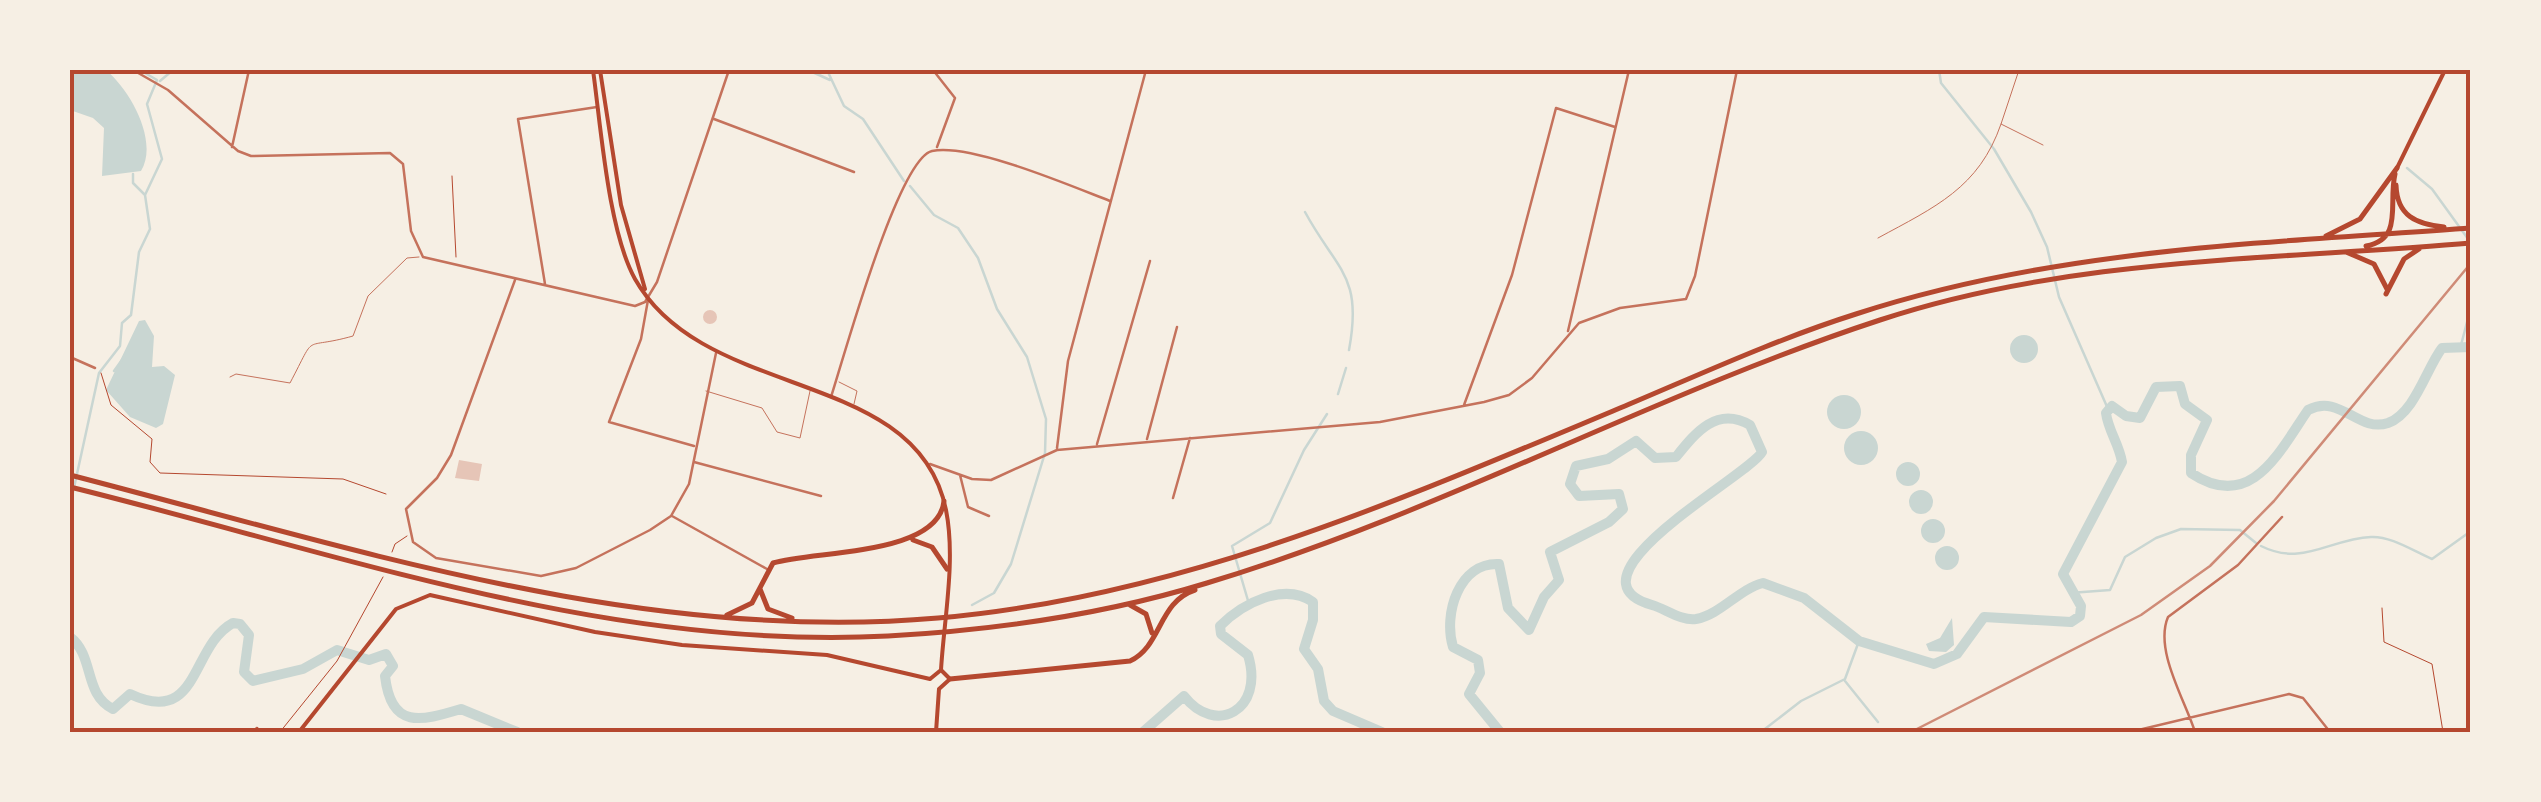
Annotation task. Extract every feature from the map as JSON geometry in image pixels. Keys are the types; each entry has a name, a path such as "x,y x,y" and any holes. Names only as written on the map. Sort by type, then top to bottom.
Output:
{"highway":[{"path":"2396,171 2398,201 2408,218 2457,229"},
{"path":"2344,251 2381,243 2391,234 2396,171"},
{"path":"2312,240 2355,224 2396,171"},
{"path":"74,476 477,578 699,615 819,622 937,618 1043,606 1204,568 1416,493 1816,328 1927,292 2112,256 2471,228"},
{"path":"1111,608 1208,583 1438,499 1706,387 1886,318 1996,290 2113,270 2471,243"},
{"path":"2344,251 2374,264 2384,278 2386,294 2404,259 2435,246"},
{"path":"74,488 483,594 672,628 779,636 886,636 1026,623 1127,604 1141,609 1153,636"},
{"path":"699,615 739,612 752,603 766,569 783,560 905,540 936,524 944,501"},
{"path":"905,540 932,546 947,569"},
{"path":"950,680 1125,662 1142,654 1174,600 1208,583"},
{"path":"760,589 773,612 819,622"}],"main road":[{"path":"596,70 625,221 647,292 680,330 716,353 852,407 900,432 929,464 944,501 947,569 941,670 950,680 939,689"},
{"path":"2396,171 2445,70"},
{"path":"298,732 396,609 412,600 442,595 596,632 682,644 827,655 930,679 939,689 936,732"},
{"path":"930,679 941,670"}],"street":[{"path":"133,70 232,148 252,156 390,153 403,164 412,231 423,257 635,306 642,306 729,70"},
{"path":"232,148 249,70"},
{"path":"933,70 954,98 936,150"},
{"path":"1057,450 1068,360 1146,70"},
{"path":"929,464 991,480 1057,450 1380,422 1509,395 1532,378 1568,332 1628,70"},
{"path":"1568,332 1620,308 1686,300 1691,292 1737,70"},
{"path":"546,285 518,119 602,106"},
{"path":"1464,406 1512,274 1556,108 1616,127"},
{"path":"713,118 854,172"},
{"path":"831,398 912,166 922,154 936,150 978,155 1110,201"},
{"path":"1097,446 1150,260"},
{"path":"516,278 451,455 435,480 408,502 413,542 436,558 540,576 576,568 671,516 689,484 716,353"},
{"path":"647,292 641,339 609,422 696,446"},
{"path":"1147,441 1177,326"},
{"path":"70,356 97,370"},
{"path":"1173,498 1190,436"},
{"path":"693,462 821,496"},
{"path":"960,474 968,507 989,516"},
{"path":"671,516 766,569"},
{"path":"2196,732 2168,655 2164,626 2168,618 2238,565 2282,518"},
{"path":"2130,732 2294,694 2303,698 2330,732"}],"lane":[{"path":"1878,238 1942,201 1989,158 2019,70"},
{"path":"2000,124 2043,145"},
{"path":"230,377 236,374 290,383 309,346 317,340 353,336 368,296 408,258 423,257"},
{"path":"836,381 858,391 852,407"},
{"path":"706,391 762,408 777,432 800,438 810,391"}],"path":[{"path":"452,176 456,265"},
{"path":"97,370 103,374 111,405 152,438 150,462 160,472 343,479 386,494"},
{"path":"390,558 395,544 411,534"},
{"path":"280,732 337,661 385,572"},
{"path":"2382,608 2384,642 2432,664 2444,732"},
{"path":"250,732 256,727 263,732"}],"shaded area":[{"path":"70,70 106,70 124,90 144,131 146,159 141,171 102,176 104,128 93,118 70,110"},
{"path":"145,320 154,336 152,367 164,366 175,375 163,424 156,428 130,417 106,390 139,321"},
{"path":"2024,335 2034,339 2038,349 2034,359 2024,363 2014,359 2010,349 2014,339"},
{"path":"1844,395 1856,400 1861,412 1856,424 1844,429 1832,424 1827,412 1832,400"},
{"path":"1861,431 1873,436 1878,448 1873,460 1861,465 1849,460 1844,448 1849,436"},
{"path":"1908,462 1920,474 1908,486 1896,474"},
{"path":"1921,490 1933,502 1921,514 1909,502"},
{"path":"1933,519 1945,531 1933,543 1921,531"},
{"path":"1947,546 1959,558 1947,570 1935,558"},
{"path":"1952,618 1954,645 1946,652 1929,651 1926,644 1940,638"}],"building":[{"path":"710,310 717,317 710,324 703,317"},
{"path":"459,460 482,464 479,481 455,478"}],"waterway":[{"path":"70,506 99,373 120,346 122,323 131,315 139,252 150,229 145,195 162,159 147,104 157,80 140,70"},
{"path":"160,81 173,70"},
{"path":"808,70 830,80"},
{"path":"827,70 844,106 863,119 904,181"},
{"path":"1939,70 1941,83 1994,149 2031,212 2047,247 2059,297 2108,409"},
{"path":"2407,168 2432,189 2471,243"},
{"path":"133,174 133,183 145,195"},
{"path":"910,186 934,215 958,228 978,258 997,309 1027,357 1046,419 1045,453 1011,564 994,593 972,605"},
{"path":"1305,212 1350,289 1353,305 1349,350"},
{"path":"2461,345 2471,307"},
{"path":"1500,732 1469,694 1480,673 1478,660 1453,647 1450,620 1457,592 1474,571 1499,564 1508,608 1529,630 1544,597 1559,580 1550,552 1609,522 1623,509 1619,494 1579,496 1570,484 1576,466 1608,459 1636,441 1655,458 1676,457 1708,424 1727,418 1750,425 1762,452 1642,551 1627,573 1629,592 1674,614 1696,619 1763,583 1804,598 1859,641 1934,664 1957,654 1984,617 2071,622 2080,616 2081,606 2063,574 2122,462 2106,413 2112,406 2126,416 2140,418 2156,387 2180,386 2185,404 2207,420 2191,455 2191,473 2212,484 2231,486 2247,482 2261,472 2308,410 2330,406 2367,423 2388,423 2406,410 2442,348 2471,347"},
{"path":"114,371 124,357"},
{"path":"1338,394 1346,368"},
{"path":"1249,604 1232,546 1270,523 1304,450 1327,414"},
{"path":"2070,593 2110,590 2125,557 2156,538 2181,529 2240,530 2256,543"},
{"path":"2261,546 2290,554 2379,537 2432,559 2471,531"},
{"path":"1143,732 1184,696 1209,714 1222,715 1243,703 1250,691 1248,655 1221,634 1220,626 1252,603 1289,594 1313,602 1313,620 1304,649 1318,669 1324,701 1333,711 1382,732"},
{"path":"70,637 83,654 97,694 113,709 130,694 153,701 170,700 182,692 219,634 233,623 240,624 249,635 244,672 253,681 303,669 337,650 369,660 386,654 393,666 385,676 388,693 401,713 421,718 461,709 517,732"},
{"path":"1761,732 1801,701 1845,679 1859,641"},
{"path":"1845,681 1878,722"}],"railway":[{"path":"1911,732 2141,615 2210,566 2274,501 2471,263"}]}
